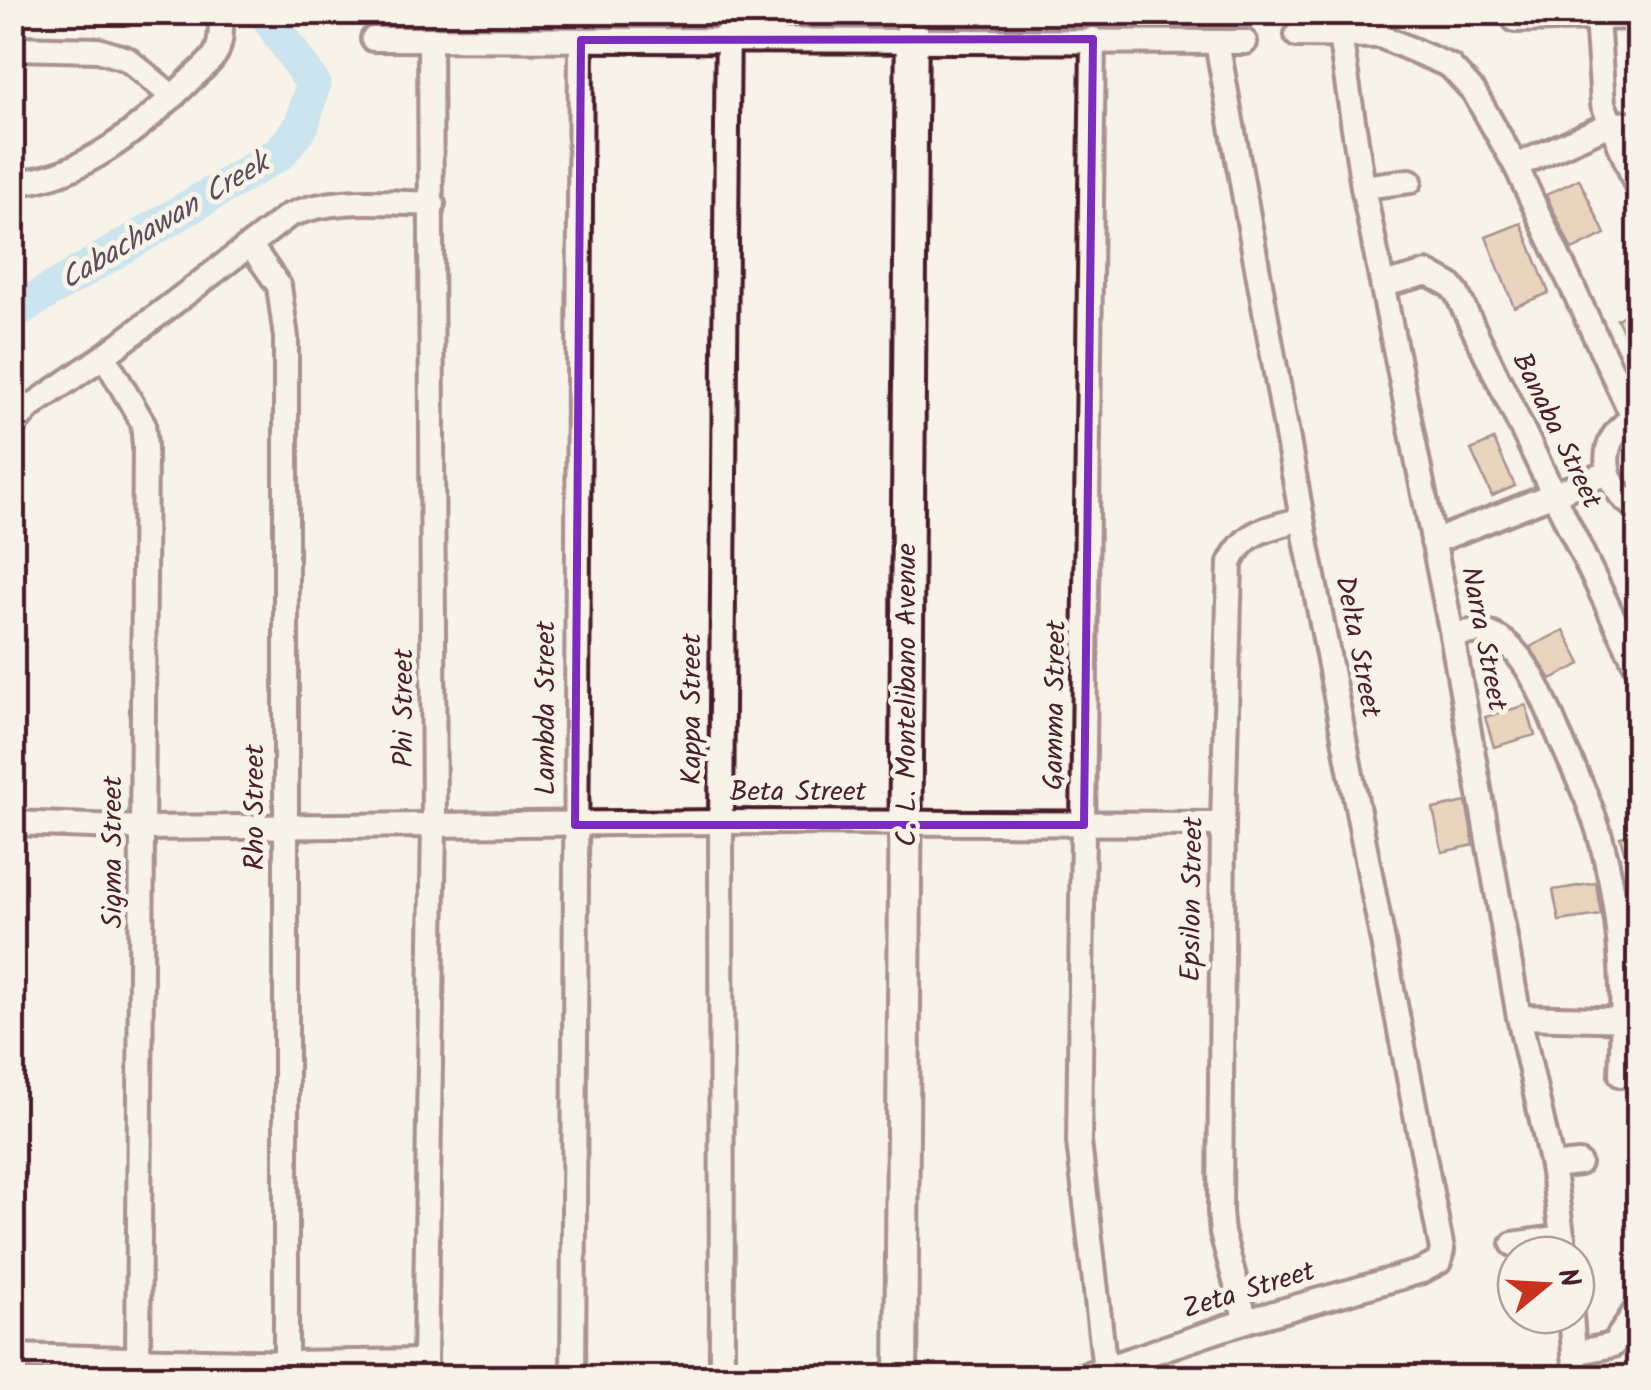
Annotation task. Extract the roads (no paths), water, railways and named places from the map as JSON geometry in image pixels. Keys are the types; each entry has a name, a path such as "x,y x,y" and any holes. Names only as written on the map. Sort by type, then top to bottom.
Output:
{"street":[{"path":"12,183 54,176 85,160 114,144 172,97 218,50 220,12"},
{"name":"Kappa Street","path":"722,1378 721,822 728,12"},
{"path":"1515,20 1638,17"},
{"path":"1597,18 1603,104 1638,190"},
{"path":"374,39 727,41 912,26 1094,40 1245,42"},
{"name":"C. L. Montelibano Avenue","path":"901,1378 912,26"},
{"name":"Narra Street","path":"1340,34 1363,188 1452,634 1562,1235"},
{"path":"1298,35 1380,36 1450,66 1474,92 1516,166 1636,416 1619,429 1609,444 1607,473 1622,500 1638,509"},
{"name":"Phi Street","path":"426,1369 434,825 430,39"},
{"name":"Lambda Street","path":"573,1378 582,40"},
{"name":"Gamma Street","path":"1094,40 1079,1142 1106,1370"},
{"name":"Delta Street","path":"1217,42 1302,520 1442,1236 1439,1262"},
{"path":"12,48 98,50 127,59 172,97"},
{"path":"1516,166 1610,124 1638,122"},
{"path":"1363,188 1410,181"},
{"path":"12,427 30,407 104,356 288,216 336,202 433,204"},
{"name":"Rho Street","path":"251,246 279,286 285,312 287,1370"},
{"name":"Banaba Street","path":"1383,285 1428,273 1450,285 1457,294 1638,669"},
{"name":"Sigma Street","path":"104,356 142,423 145,446 138,1358"},
{"path":"1434,542 1607,473"},
{"name":"Epsilon Street","path":"1246,1321 1220,1212 1230,563 1240,542 1255,532 1302,520"},
{"path":"1452,634 1481,632 1512,649 1550,716 1601,840 1631,1020 1621,1076"},
{"name":"Beta Street","path":"12,823 144,828 721,822 1224,824"},
{"path":"1520,1017 1631,1020"},
{"path":"1552,1166 1578,1162"},
{"name":"Zeta Street","path":"1076,1378 1439,1262"},
{"path":"1574,1353 1613,1345 1638,1308"},
{"path":"1573,1335 1576,1378"},
{"path":"12,1356 138,1358 287,1370 426,1369"}],"waterway":[{"name":"Cabachawan Creek","path":"12,313 280,153 302,125 313,84 265,12"}]}
